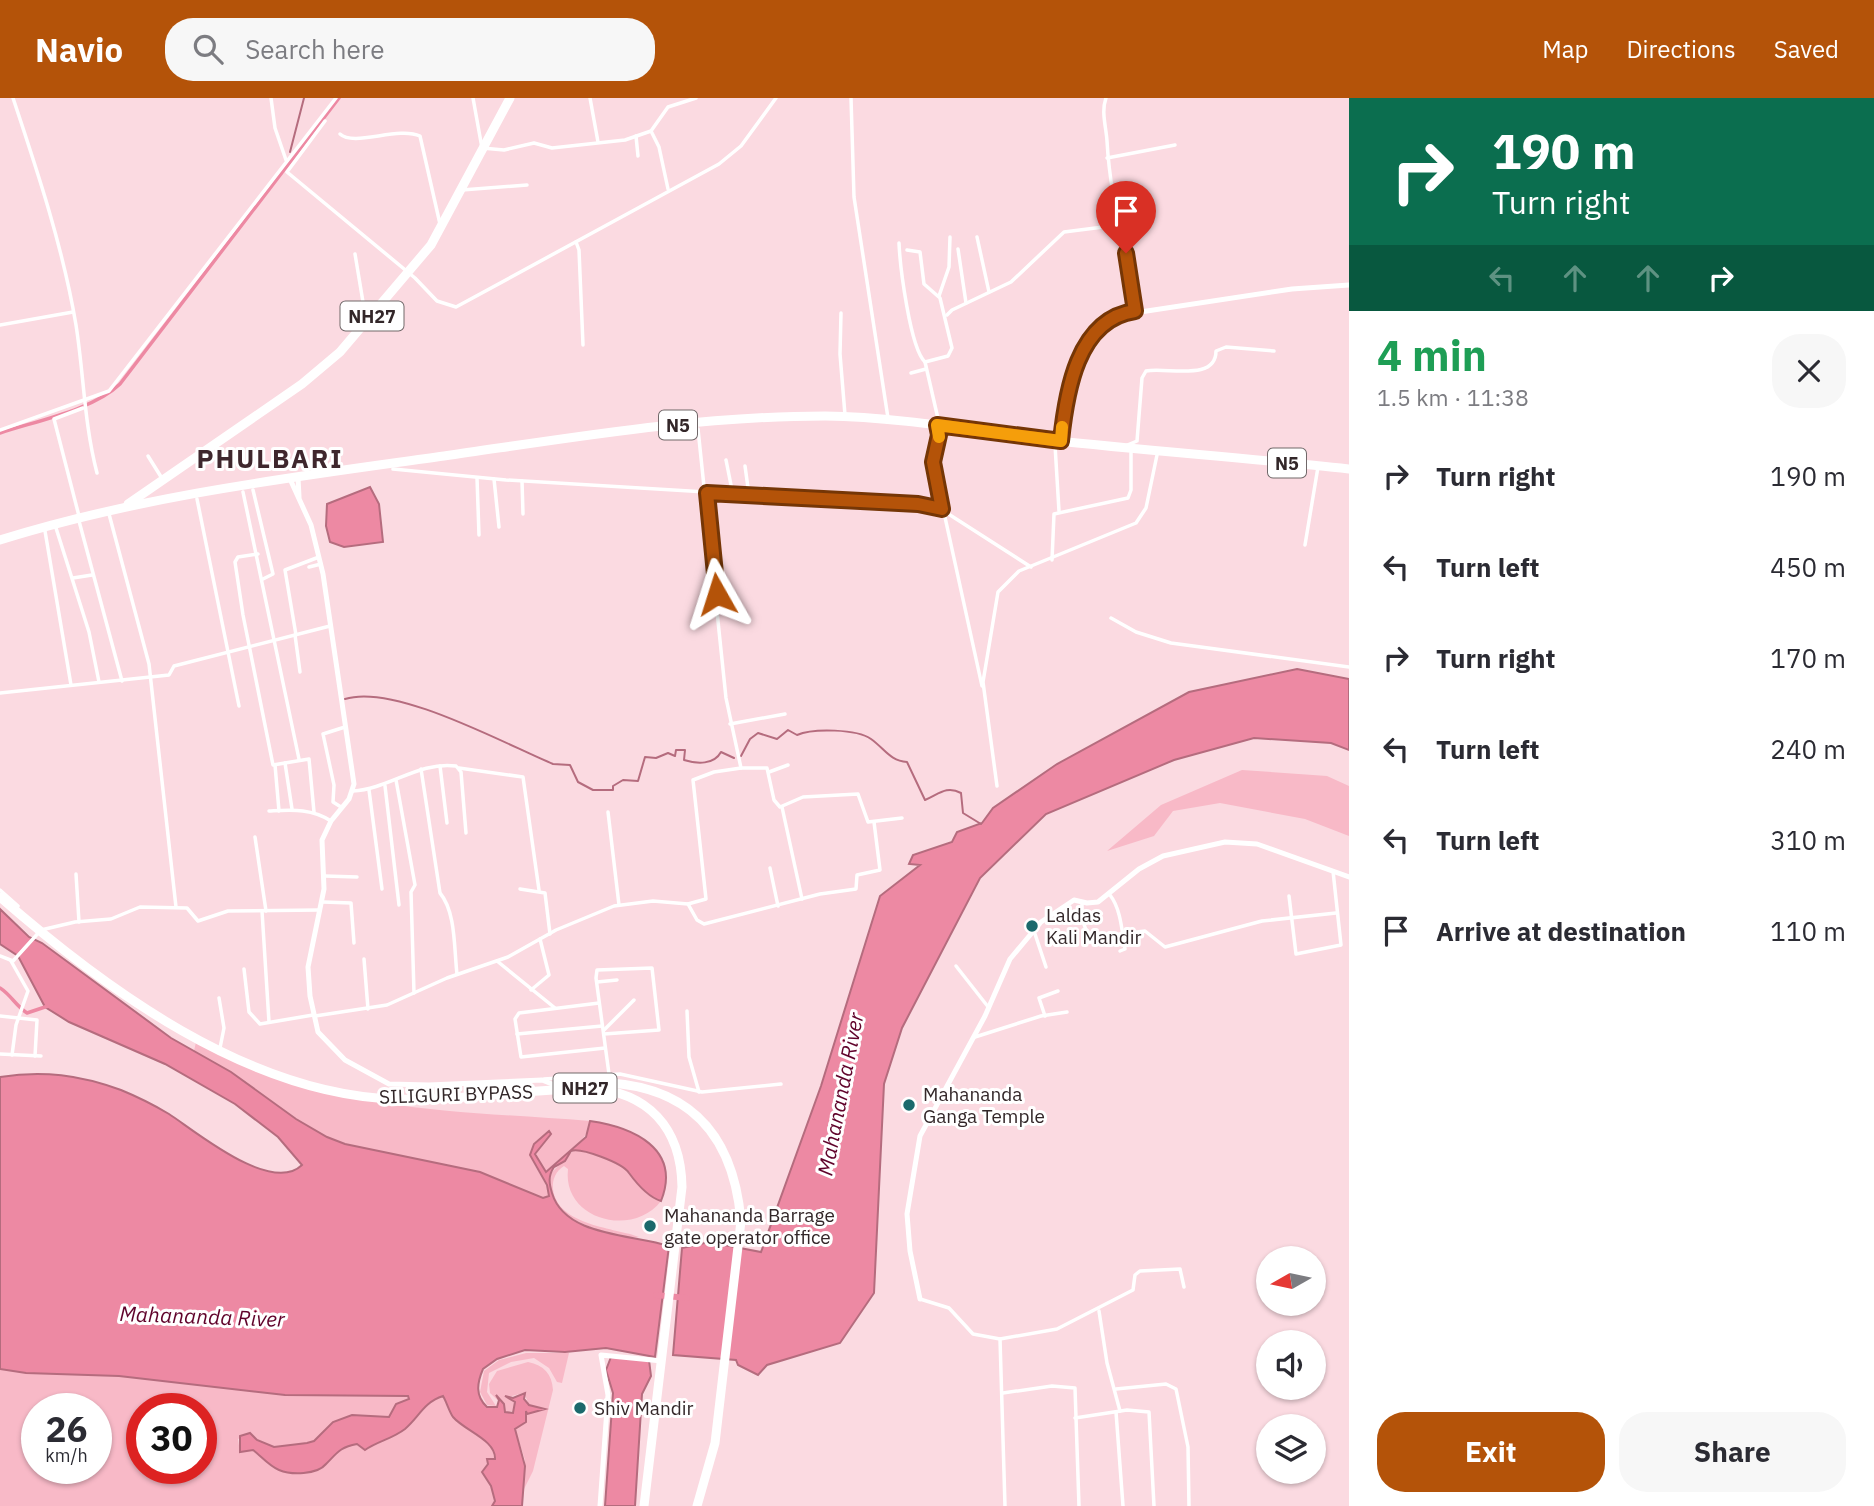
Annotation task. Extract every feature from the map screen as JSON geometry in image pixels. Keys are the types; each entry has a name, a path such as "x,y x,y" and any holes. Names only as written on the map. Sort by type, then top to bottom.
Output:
{"highway":[{"name":"NH27","path":"0,539 127,508 314,375 367,322 409,274 441,229 510,98"},
{"name":"N5","path":"127,508 158,500 643,428 762,418 888,419 1059,444 1349,469"},
{"name":"N5","path":"127,508 248,491 295,481 576,442 698,429 784,421 833,421 938,428"},
{"name":"N5","path":"1146,452 1157,455 1225,457"},
{"name":"NH27","path":"0,539 45,531 79,519 127,508 165,479"},
{"path":"155,489 158,500"},
{"name":"SILIGURI BYPASS","path":"0,897 82,965 149,1009 219,1050 304,1083 394,1099 589,1088 618,1091 638,1099 660,1120 677,1154 682,1187 659,1359"},
{"name":"NH27","path":"370,1096 620,1082 667,1096 697,1117 724,1149 738,1187 741,1221 722,1393 710,1466 697,1506"},
{"name":"NH27","path":"644,1506 659,1359"}],"main road":[{"path":"1059,444 1068,393 1083,352 1106,321 1135,311 1292,289 1349,285"},
{"path":"295,481 311,525 320,561 354,791 331,821 322,840 325,876 323,907 308,967 318,1032 339,1056 389,1083 416,1085 542,1080 552,1084"},
{"path":"920,1298 910,1251 907,1214 916,1148 924,1125 989,1008 1006,966 1034,930 1074,900 1094,903 1110,895 1139,869 1163,856 1225,842 1257,844 1349,877"},
{"path":"600,1506 608,1395 601,1355 659,1359"}],"street":[{"path":"13,98 59,242 73,312 83,405 97,473"},
{"path":"271,98 275,128 286,160"},
{"path":"122,681 92,575 54,418 109,391 125,373 335,98"},
{"path":"473,98 482,148 504,150 534,143 552,148 636,136 651,131 668,107 696,98"},
{"path":"590,98 598,142"},
{"path":"325,121 287,173 409,274 441,304 459,307 668,189 695,178 733,154 776,98"},
{"path":"851,98 854,197 866,288 888,405 888,419"},
{"path":"1106,98 1107,158 1135,311"},
{"path":"651,131 659,147 668,189"},
{"path":"340,134 347,139 396,132 420,136 441,229"},
{"path":"636,136 638,156"},
{"path":"1107,158 1175,145"},
{"path":"297,147 302,151"},
{"path":"462,190 527,185"},
{"path":"946,317 950,311 1014,279 1064,232 1120,225"},
{"path":"939,296 949,267 950,237"},
{"path":"976,237 989,292"},
{"path":"576,242 579,250 583,345"},
{"path":"899,243 901,271 917,352 927,368 938,428 933,458 942,509 984,691 997,786"},
{"path":"958,249 966,303"},
{"path":"907,250 919,251 924,284 939,296 952,352 925,362"},
{"path":"355,254 367,322"},
{"path":"0,325 73,312"},
{"path":"841,313 840,354 845,417"},
{"path":"1052,560 1054,514 1128,498 1131,490 1127,443 1137,441 1142,378 1146,371 1191,371 1211,367 1216,361 1216,351 1226,347 1274,351"},
{"path":"911,373 927,368"},
{"path":"0,430 83,405"},
{"path":"698,429 730,724 741,768"},
{"path":"1059,444 1059,511"},
{"path":"984,691 984,672 997,594 1011,576 1136,523 1146,508 1157,455"},
{"path":"148,456 165,479"},
{"path":"726,460 733,495"},
{"path":"745,466 749,495"},
{"path":"1305,545 1319,466"},
{"path":"393,469 522,481 918,504 942,509 1031,567"},
{"path":"477,478 479,535"},
{"path":"494,479 499,527"},
{"path":"522,481 523,514"},
{"path":"248,491 262,579 299,759"},
{"path":"248,491 274,574 262,579"},
{"path":"197,499 239,706"},
{"path":"109,514 150,679 176,907"},
{"path":"56,528 89,632 99,682"},
{"path":"45,531 71,685"},
{"path":"258,554 236,560 249,648 275,765 279,811"},
{"path":"309,568 320,561"},
{"path":"300,673 285,570 320,561"},
{"path":"73,578 92,575"},
{"path":"1111,618 1136,632 1171,643 1349,667"},
{"path":"0,693 170,675 174,666 330,626"},
{"path":"730,724 785,714"},
{"path":"341,807 333,802 334,785 323,734 345,727"},
{"path":"275,765 309,759 314,812"},
{"path":"285,763 292,809"},
{"path":"769,772 788,765"},
{"path":"354,791 384,786 421,769 440,766 523,777 539,890"},
{"path":"440,766 447,823"},
{"path":"244,969 250,1015 260,1024 368,1009 497,961 550,934 619,905 653,901 688,904 708,897 694,780 714,772 741,768 765,766 769,772 774,800 782,807 802,898"},
{"path":"459,768 466,833"},
{"path":"421,769 440,893 447,900 457,974"},
{"path":"396,780 415,885 411,892 414,993"},
{"path":"384,786 399,905"},
{"path":"369,790 382,889"},
{"path":"782,807 809,796 858,794 867,821 902,818"},
{"path":"269,811 292,809 314,812 331,821"},
{"path":"608,812 619,905"},
{"path":"688,904 702,924 802,898 856,889 857,875 879,871 874,822"},
{"path":"255,837 264,911 269,1023"},
{"path":"770,868 778,906"},
{"path":"1289,896 1296,954 1341,945 1333,872"},
{"path":"76,874 79,922"},
{"path":"325,876 357,877"},
{"path":"520,889 545,893 550,934"},
{"path":"0,890 40,931"},
{"path":"1110,895 1116,906 1123,936 1125,949 1120,951"},
{"path":"1082,902 1081,916 1089,938 1147,932 1165,947 1257,922 1336,913"},
{"path":"12,961 40,931 79,922 111,919 140,907 188,908 198,921 210,919 220,912 352,903 354,943"},
{"path":"1034,930 1046,967"},
{"path":"531,989 548,975 540,939"},
{"path":"0,956 12,961 27,989 18,1017 12,1055"},
{"path":"364,959 368,1009"},
{"path":"497,961 556,1009"},
{"path":"517,1034 603,1030 659,1030 654,972 650,967 597,970 599,1003 603,1030 605,1048 609,1074"},
{"path":"956,967 989,1008"},
{"path":"597,982 617,980"},
{"path":"1045,1016 1039,998 1058,991"},
{"path":"219,998 224,1028 219,1050"},
{"path":"603,1030 634,1000"},
{"path":"599,1003 516,1014 517,1034 522,1057 605,1048"},
{"path":"687,1011 690,1057 699,1092"},
{"path":"973,1037 1068,1012"},
{"path":"0,1016 37,1021 35,1056"},
{"path":"0,1054 41,1056"},
{"path":"542,1080 609,1074 632,1075 699,1092 781,1084"},
{"path":"920,1298 950,1308 972,1334 1000,1339 1057,1329 1099,1310 1133,1290 1138,1271 1179,1269 1184,1287"},
{"path":"1099,1310 1107,1363 1116,1389 1123,1506"},
{"path":"1000,1339 1005,1506"},
{"path":"1116,1389 1167,1384 1176,1389 1188,1447 1189,1506"},
{"path":"1003,1394 1073,1386 1077,1395 1075,1418 1079,1506"},
{"path":"1075,1418 1143,1410 1149,1414 1154,1506"}],"shaded area":[{"path":"1242,770 1327,776 1349,786 1349,836 1305,819 1220,803 1173,811 1154,836 1107,851 1161,805"},
{"path":"196,1042 244,1065 340,1095 437,1110 590,1121 589,1128 580,1142 546,1172 535,1154 551,1134 531,1150 532,1160 550,1192 549,1196 543,1198 480,1172 345,1144 305,1125 194,1051"},
{"path":"575,1149 619,1164 648,1193 661,1201 649,1212 634,1219 618,1221 602,1218 587,1211 576,1201 569,1187 568,1169 564,1166 553,1182 557,1201 565,1211 589,1224 639,1237 631,1238 598,1230 566,1215 554,1202 550,1174"},
{"path":"526,1353 569,1353 562,1383 557,1382 549,1368 534,1358 511,1362 489,1373 487,1392 496,1406 487,1405 480,1392 484,1371 499,1360"},
{"path":"528,1362 539,1365 546,1371 553,1390 533,1471 524,1489 525,1460 515,1429 526,1422 526,1411 527,1414 545,1409 529,1405 524,1393 508,1397 515,1401 514,1411 505,1412 505,1407 490,1393 489,1384 497,1371"},
{"path":"0,1369 26,1373 119,1376 285,1395 408,1396 409,1399 396,1404 389,1417 352,1415 333,1422 314,1441 307,1443 274,1447 257,1440 250,1433 238,1439 240,1452 253,1450 275,1468 291,1473 311,1470 347,1447 357,1444 365,1450 396,1435 426,1406 443,1396 453,1417 485,1441 494,1452 495,1459 487,1459 488,1464 482,1472 491,1486 495,1501 492,1506 0,1506"}],"water":[{"path":"370,487 379,504 383,542 344,547 330,542 326,526 327,504"},
{"path":"1297,669 1349,679 1349,750 1331,743 1254,738 1174,760 1046,814 980,878 902,1028 884,1084 874,1293 840,1343 767,1365 758,1375 738,1365 736,1360 673,1355 682,1248 709,1242 761,1252 821,1086 880,896 920,865 909,864 913,855 952,842 957,832 982,823 993,808 1057,764 1189,692"},
{"path":"0,909 29,937 42,943 171,1038 231,1072 296,1119 345,1144 480,1172 543,1198 549,1196 547,1185 530,1155 534,1144 549,1131 551,1134 535,1154 546,1172 586,1137 590,1121 622,1129 649,1143 659,1154 665,1167 666,1183 661,1201 647,1193 619,1165 576,1150 571,1151 565,1161 554,1167 550,1186 559,1207 585,1226 669,1246 655,1357 606,1348 565,1352 525,1350 497,1359 483,1369 478,1389 480,1398 487,1407 497,1407 499,1400 496,1395 504,1404 505,1412 513,1413 515,1402 505,1396 513,1398 525,1393 524,1399 529,1405 545,1409 527,1414 526,1411 526,1422 515,1429 525,1466 522,1506 492,1506 495,1501 491,1486 482,1472 488,1464 487,1459 495,1459 494,1452 491,1446 453,1417 443,1396 431,1402 405,1429 395,1435 365,1450 357,1444 347,1447 322,1468 297,1473 275,1468 253,1450 240,1452 240,1436 250,1433 257,1440 274,1447 307,1443 314,1441 333,1422 352,1415 389,1417 396,1404 409,1399 408,1396 285,1395 119,1376 26,1373 0,1369 0,1077 46,1074 76,1077 106,1085 158,1107 233,1157 253,1166 272,1172 288,1172 302,1165 278,1137 235,1104 165,1064 69,1022 45,1007 18,956 0,944"},
{"path":"611,1357 649,1360 651,1376 642,1394 635,1506 605,1506 613,1393 606,1370"}],"waterway":[{"path":"290,152 304,98"},
{"path":"0,433 80,408 120,384 339,98"},
{"path":"345,699 366,696 420,707 479,730 553,764 570,765 578,782 593,790 613,790 613,786 623,780 638,781 645,757 656,758 668,753 675,756 676,750 685,750 684,760 694,762 710,761 721,752 734,758"},
{"path":"741,756 750,739 758,733 777,739 788,730 797,735 824,731 856,733 871,739 896,759 907,762 925,800 946,790 961,793 963,813 981,824"},
{"path":"0,988 27,1013 48,1006"},
{"name":"Mahananda River","path":"656,1295 687,1298"}],"slow traffic":[{"path":"939,437 937,425 1061,441 1062,427"}],"place":[{"name":"Laldas Kali Mandir","path":"1032,926"},
{"name":"Mahananda Ganga Temple","path":"909,1105"},
{"name":"Mahananda Barrage gate operator office","path":"650,1226"},
{"name":"Shiv Mandir","path":"580,1408"}],"district":[{"name":"PHULBARI","path":"270,458"}],"route":[{"path":"717,594 707,493 918,504 942,509 933,462 940,431 936,430 937,425 1061,441 1068,393 1083,352 1095,332 1106,321 1119,314 1135,311 1126,253"}]}
